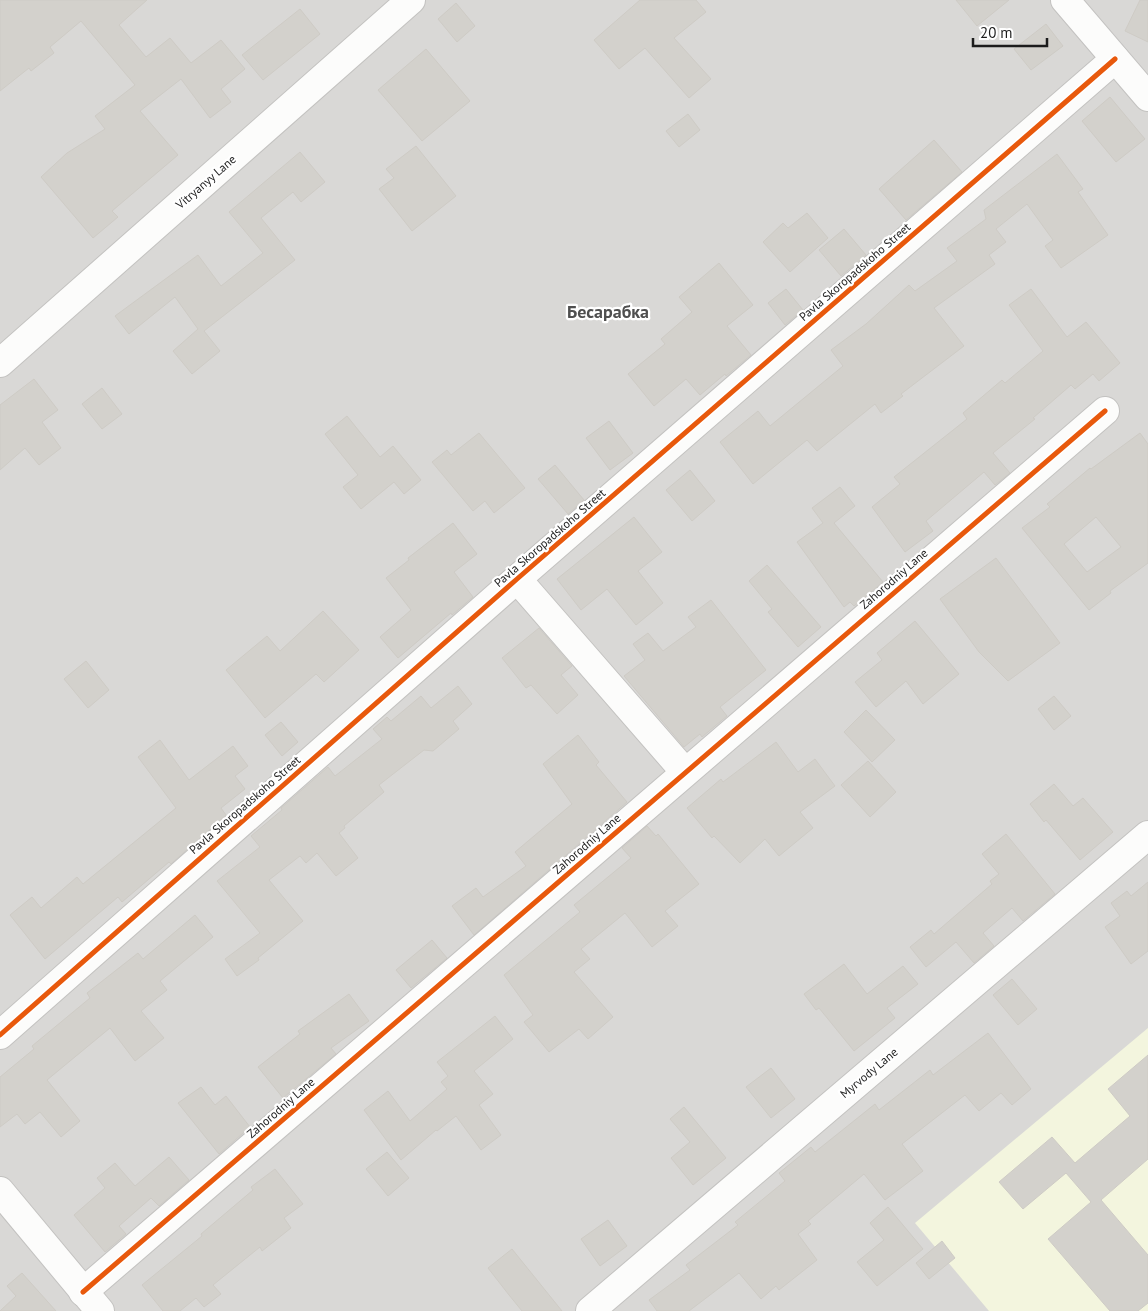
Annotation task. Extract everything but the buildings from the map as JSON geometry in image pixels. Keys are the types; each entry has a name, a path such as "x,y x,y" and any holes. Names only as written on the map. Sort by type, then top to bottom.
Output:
{"street":[{"name":"Vitryanyy Lane","path":"0,363 411,0"},
{"path":"1065,0 1148,97"},
{"name":"Pavla Skoropadskoho Street","path":"0,1035 517,579 1115,59"},
{"name":"Zahorodniy Lane","path":"92,1302 686,772 1105,411"},
{"path":"517,579 686,772"},
{"name":"Myrvody Lane","path":"590,1311 1148,835"},
{"path":"0,1191 92,1302"}],"shaded area":[{"path":"0,0 1148,0 1148,1311 0,1311"},
{"path":"1148,1028 1148,1311 989,1311 915,1223"}],"cycle path":[{"path":"0,1035 517,579 1115,59"},
{"path":"83,1292 1105,411"}],"district":[{"name":"Бесарабка","path":"608,312"}]}
